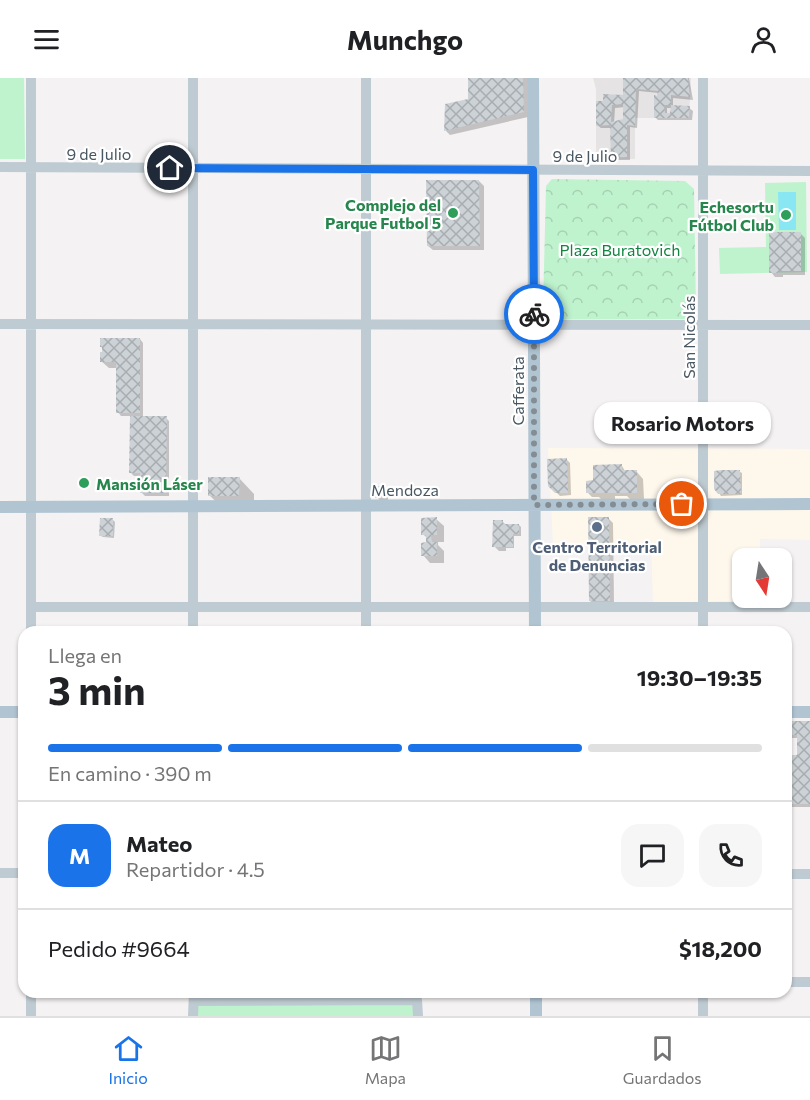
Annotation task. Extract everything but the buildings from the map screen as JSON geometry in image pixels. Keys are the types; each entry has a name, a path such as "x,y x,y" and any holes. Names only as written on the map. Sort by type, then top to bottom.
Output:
{"main road":[{"name":"Cafferata","path":"533,78 535,626"},
{"name":"Mendoza","path":"0,507 810,504"},
{"path":"0,712 18,712"},
{"path":"792,712 810,712"},
{"path":"536,998 536,1016"}],"street":[{"path":"31,78 31,626"},
{"path":"193,78 193,626"},
{"path":"366,78 366,626"},
{"name":"San Nicolás","path":"703,78 703,626"},
{"name":"9 de Julio","path":"0,167 810,171"},
{"path":"0,324 810,325"},
{"path":"31,607 810,607"},
{"path":"0,873 18,873"},
{"path":"792,874 810,874"},
{"path":"792,982 810,982"},
{"path":"31,998 31,1016"},
{"path":"194,998 194,1016"},
{"path":"392,998 417,1000 417,1016"},
{"path":"703,998 703,1016"}],"shaded area":[{"path":"593,78 691,78 689,118 635,118 635,159 596,160 596,89"},
{"path":"548,448 810,449 810,540 760,539 760,548 732,548 732,601 653,603 651,543 553,545"}],"green space":[{"path":"0,78 24,78 25,159 0,159"},
{"name":"Plaza Buratovich","path":"552,179 685,181 694,189 696,310 688,319 555,319 543,310 546,186"},
{"name":"Echesortu Fútbol Club","path":"806,182 807,272 720,274 719,248 766,247 765,183"},
{"path":"417,1000 418,1016 193,1016 194,1001"}],"water":[{"path":"778,192 796,192 796,230 779,230"}],"way so far":[{"path":"534,314 534,505 682,504"}],"place":[{"name":"Complejo del Parque Futbol 5","path":"453,213"},
{"name":"Echesortu Fútbol Club","path":"786,215"},
{"name":"Mansión Láser","path":"84,483"},
{"name":"Rosario Motors","path":"682,504"},
{"name":"Centro Territorial de Denuncias","path":"597,527"}],"route":[{"path":"170,168 533,170 534,314"}]}
